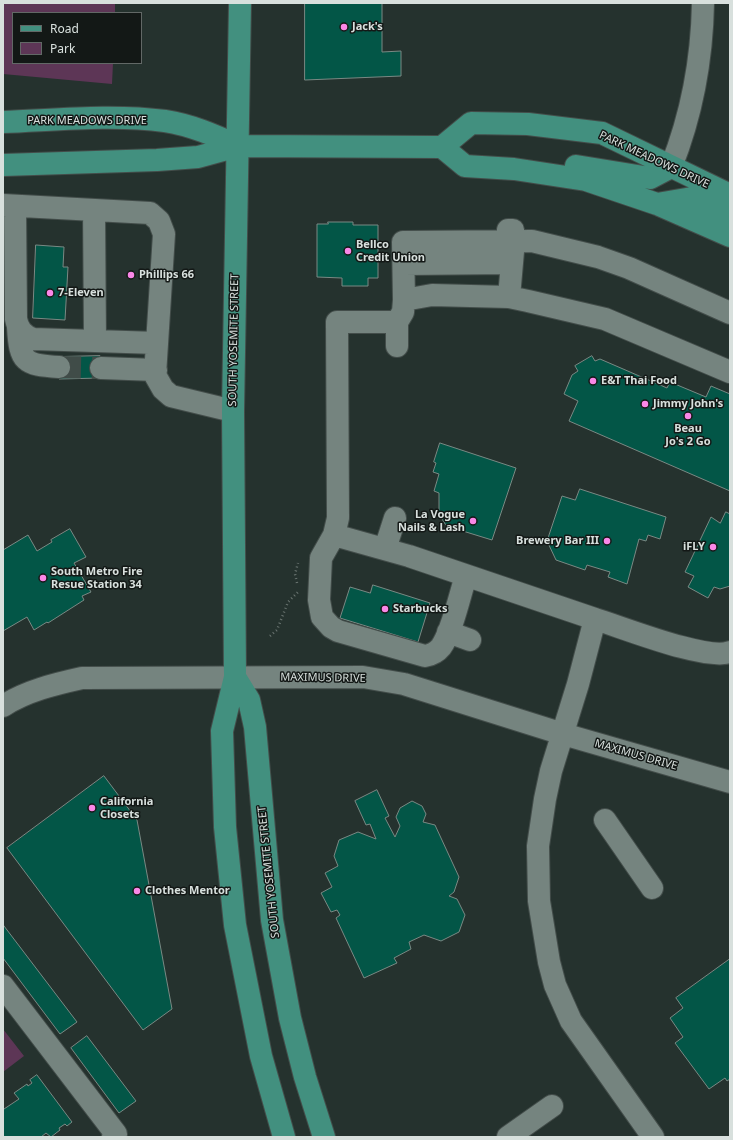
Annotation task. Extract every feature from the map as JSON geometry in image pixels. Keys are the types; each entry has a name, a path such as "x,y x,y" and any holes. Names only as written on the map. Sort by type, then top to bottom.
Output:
{"main road":[{"name":"SOUTH YOSEMITE STREET","path":"240,3 233,410 236,677 222,731 225,827 235,925 261,1056 284,1137"},
{"name":"PARK MEADOWS DRIVE","path":"3,122 109,118 166,121 205,131 238,146"},
{"name":"PARK MEADOWS DRIVE","path":"3,165 157,160 198,156 238,146 442,147 471,123 528,124 602,133 730,195"},
{"path":"442,147 465,166 514,169 586,180 657,204 730,236"},
{"path":"475,166 495,154 650,178 671,167"},
{"path":"657,204 692,198 730,213"},
{"name":"SOUTH YOSEMITE STREET","path":"236,677 249,700 255,728 272,920 290,1018 304,1077 324,1137"}],"street":[{"path":"671,167 694,98 700,65 703,3"},
{"path":"59,367 41,366 25,359 19,346 9,206 150,213 160,221 164,234 156,375 163,389 171,396 233,410"},
{"path":"94,210 95,341"},
{"path":"397,346 397,322 403,312 404,300 404,254 513,252 532,241 598,257 629,268 730,313"},
{"path":"509,297 513,252"},
{"path":"404,300 432,295 509,297 605,319 730,372"},
{"path":"397,322 337,322 338,518 334,535 321,558 320,564 319,600 322,617 331,627 338,631 425,656 432,655 441,647 448,632 466,576"},
{"path":"18,327 25,336 33,339 157,343"},
{"path":"101,368 156,370"},
{"path":"385,549 395,518"},
{"path":"334,535 385,549 595,619 700,652 719,654 730,652"},
{"path":"595,619 563,734 551,771 545,799 538,846 539,901 549,962 555,985 571,1021 653,1137"},
{"path":"448,632 470,640"},
{"name":"MAXIMUS DRIVE","path":"3,706 14,699 48,686 82,678 363,677 404,684 563,734 730,782"},
{"path":"605,820 652,888"},
{"path":"3,986 116,1134 113,1137"},
{"path":"508,1137 552,1106"}],"path":[{"path":"270,636 277,630 288,602 297,593 298,587 295,574 298,563 320,564"}],"green space":[{"path":"3,3 115,3 115,12 12,12 12,64 113,64 112,84 3,74"},
{"path":"3,1029 24,1056 3,1072"}],"building":[{"name":"Jack's","path":"305,3 382,3 382,52 401,51 401,76 305,80"},
{"name":"Bellco Credit Union","path":"328,222 353,222 353,225 378,225 378,278 368,278 368,286 342,286 342,278 317,277 317,224 328,224"},
{"name":"7-Eleven","path":"36,245 64,247 63,267 68,267 65,320 33,318"},
{"path":"100,356 101,378 59,379 59,357"},
{"path":"592,356 595,361 600,359 667,388 670,382 706,397 711,386 730,394 730,491 569,421 578,401 564,394 572,375 578,371 575,366"},
{"path":"440,443 516,468 492,540 453,528 449,530 437,511 439,510 439,493 434,491 439,474 433,472 436,463 434,462"},
{"path":"580,489 666,517 660,539 648,535 646,541 639,539 627,584 608,577 610,572 587,565 585,570 556,560 547,541 562,496 575,500"},
{"name":"iFLY","path":"726,512 730,514 730,586 720,589 714,587 708,598 688,587 694,576 685,572 711,517 720,523"},
{"name":"South Metro Fire Resue Station 34","path":"70,529 86,557 74,563 91,592 82,596 84,600 48,623 47,622 34,630 27,617 3,631 3,550 28,535 37,551 52,542 51,540"},
{"path":"373,585 430,603 418,642 340,618 350,587 370,593"},
{"path":"104,776 137,820 172,1009 143,1030 7,848"},
{"path":"377,790 389,816 385,818 395,837 400,826 396,817 400,808 412,801 422,806 426,814 423,822 435,825 459,877 454,892 449,896 457,899 465,915 459,932 441,941 424,935 409,942 411,949 394,958 397,963 364,978 336,918 340,915 337,910 331,912 321,893 332,887 325,873 338,866 334,856 339,840 358,832 376,839 370,824 366,825 355,801"},
{"path":"4,926 77,1022 60,1034 3,958"},
{"path":"730,959 730,1079 727,1081 725,1078 709,1089 675,1043 683,1037 670,1018 683,1008 676,998"},
{"path":"87,1036 136,1101 119,1113 71,1048"},
{"path":"37,1075 72,1122 67,1126 65,1124 59,1128 60,1130 51,1137 46,1133 41,1137 3,1137 3,1108 4,1109 19,1099 14,1093 27,1084 28,1086 32,1083 30,1080"}],"tunnel":[{"path":"59,367 101,368"}],"place":[{"name":"Jack's","path":"344,27"},
{"name":"Bellco Credit Union","path":"348,251"},
{"name":"Phillips 66","path":"131,275"},
{"name":"7-Eleven","path":"50,293"},
{"name":"E&T Thai Food","path":"593,381"},
{"name":"Jimmy John's","path":"645,404"},
{"name":"Beau Jo's 2 Go","path":"688,416"},
{"name":"La Vogue Nails & Lash","path":"473,521"},
{"name":"Brewery Bar III","path":"607,541"},
{"name":"iFLY","path":"713,547"},
{"name":"South Metro Fire Resue Station 34","path":"43,578"},
{"name":"Starbucks","path":"385,609"},
{"name":"California Closets","path":"92,808"},
{"name":"Clothes Mentor","path":"137,891"}]}
